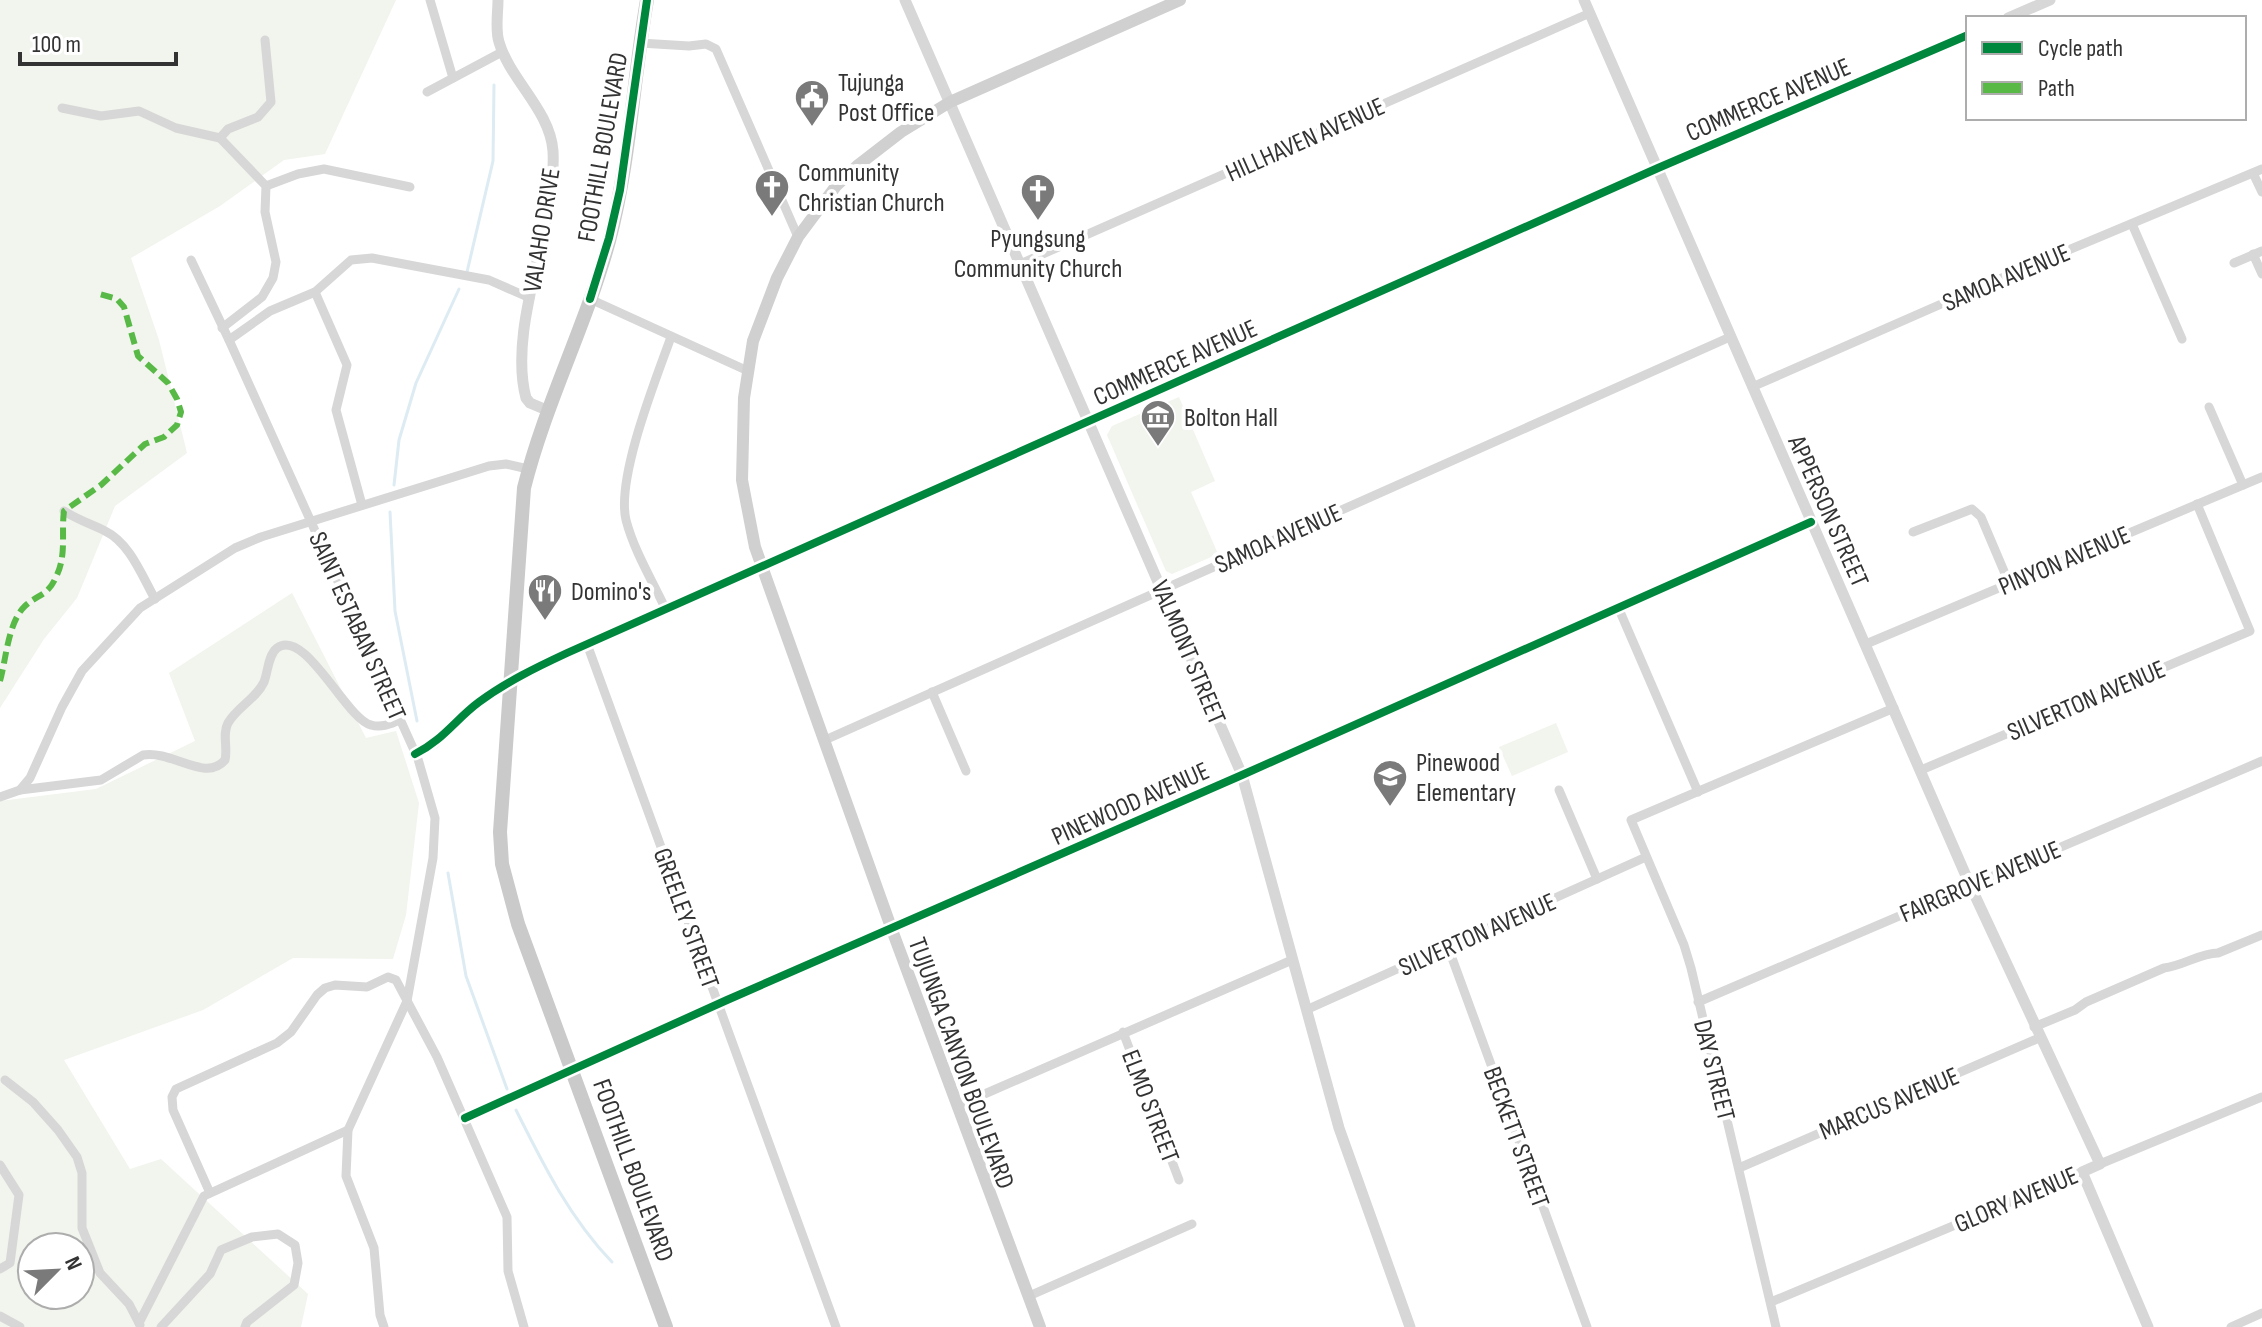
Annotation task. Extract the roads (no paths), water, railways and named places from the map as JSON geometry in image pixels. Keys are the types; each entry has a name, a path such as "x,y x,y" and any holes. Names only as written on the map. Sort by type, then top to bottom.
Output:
{"main road":[{"name":"FOOTHILL BOULEVARD","path":"647,0 620,190 609,238 528,469 521,505 500,832 502,864 518,924 666,1327"},
{"name":"TUJUNGA CANYON BOULEVARD","path":"1040,1327 892,930 763,567 749,524 742,480 742,421 753,341 763,312 798,237 836,186 901,132 950,102 1180,0"}],"street":[{"path":"430,0 453,78"},
{"name":"VALAHO DRIVE","path":"498,0 497,35 502,52 547,128 553,153 549,197 524,342 525,396 530,403 549,411"},
{"name":"VALMONT STREET","path":"905,0 1242,775 1339,1128 1410,1327"},
{"name":"APPERSON STREET","path":"1584,0 1970,885 2100,1164"},
{"path":"2013,16 2050,0"},
{"name":"HILLHAVEN AVENUE","path":"1020,264 1590,13"},
{"name":"COMMERCE AVENUE","path":"415,754 435,744 477,704 528,671 1658,168 1966,36"},
{"path":"220,138 228,129 258,117 271,102 265,40"},
{"path":"640,43 706,44 716,49 798,237"},
{"path":"427,92 502,52"},
{"path":"62,108 101,116 134,110 176,128 220,138 266,186 265,212 276,262 273,278 267,293 222,328"},
{"path":"266,186 298,174 324,169 410,187"},
{"path":"2258,171 2262,192"},
{"name":"SAMOA AVENUE","path":"1752,387 1980,287 2258,171"},
{"path":"2132,224 2182,339"},
{"path":"2234,263 2258,253 2262,274"},
{"path":"229,340 270,311 315,292 351,260 372,258 489,280 530,298"},
{"name":"SAINT ESTABAN STREET","path":"191,260 415,754 435,818 433,858 407,1001 348,1130 346,1176 374,1248 380,1315 384,1327"},
{"path":"315,292 347,365 336,410 362,505"},
{"path":"590,299 748,371"},
{"path":"666,610 629,530 624,508 640,425 671,337"},
{"name":"SAMOA AVENUE","path":"825,740 1730,337"},
{"path":"2209,407 2243,485"},
{"path":"20,790 39,764 62,707 82,671 128,619 235,548 489,466 506,464 528,469"},
{"name":"PINYON AVENUE","path":"1866,644 2262,477"},
{"name":"SILVERTON AVENUE","path":"1921,770 2250,631 2197,504"},
{"path":"1913,532 1972,509 1981,517 2009,583"},
{"path":"64,511 80,522 108,532 129,551 155,599"},
{"name":"PINEWOOD AVENUE","path":"465,1118 1811,522"},
{"path":"1618,607 1698,792 1894,708"},
{"name":"GREELEY STREET","path":"587,644 836,1327"},
{"path":"0,797 20,790 101,780 143,755 165,755 207,770 220,765 227,753 226,729 229,722 257,693 274,651 283,645 294,647 310,659 328,678 354,715 364,722 382,726 400,720"},
{"path":"932,692 966,771"},
{"name":"FAIRGROVE AVENUE","path":"1698,1002 2262,761"},
{"path":"1559,790 1597,879"},
{"name":"DAY STREET","path":"1698,792 1631,820 1684,945 1776,1327"},
{"name":"SILVERTON AVENUE","path":"1306,1010 1646,857"},
{"name":"MARCUS AVENUE","path":"1739,1168 2037,1033 2086,1002 2164,968 2218,953 2262,935"},
{"name":"BECKETT STREET","path":"1448,947 1587,1327"},
{"path":"957,1106 1292,960"},
{"path":"210,1193 173,1110 172,1097 176,1089 277,1043 291,1032 325,988 335,985 367,987 388,977 396,980 437,1057 507,1217 508,1271 524,1327"},
{"name":"ELMO STREET","path":"1123,1032 1179,1180"},
{"path":"5,1080 41,1111 77,1157 82,1173 82,1228 100,1273 129,1304 140,1325"},
{"name":"GLORY AVENUE","path":"1771,1302 2262,1097"},
{"path":"140,1325 204,1196 348,1130"},
{"path":"0,1165 19,1195 10,1263 0,1269"},
{"path":"2082,1172 2148,1327"},
{"path":"1029,1296 1192,1224"},
{"path":"161,1327 210,1274 221,1250 266,1235 287,1237 295,1245 298,1263 294,1285 247,1322 245,1327"},
{"path":"2231,1327 2262,1313"},
{"path":"0,1316 20,1327"}],"waterway":[{"path":"467,272 493,161 494,85"},
{"path":"394,485 399,440 416,383 459,289"},
{"path":"390,512 395,611 417,721"},
{"path":"448,873 466,976 507,1089"},
{"path":"516,1110 570,1208 612,1262"}],"place":[{"name":"Tujunga Post Office","path":"812,128"},
{"name":"Community Christian Church","path":"772,218"},
{"name":"Pyungsung Community Church","path":"1038,222"},
{"name":"Bolton Hall","path":"1158,448"},
{"name":"Domino's","path":"545,622"},
{"name":"Pinewood Elementary","path":"1390,808"}]}
